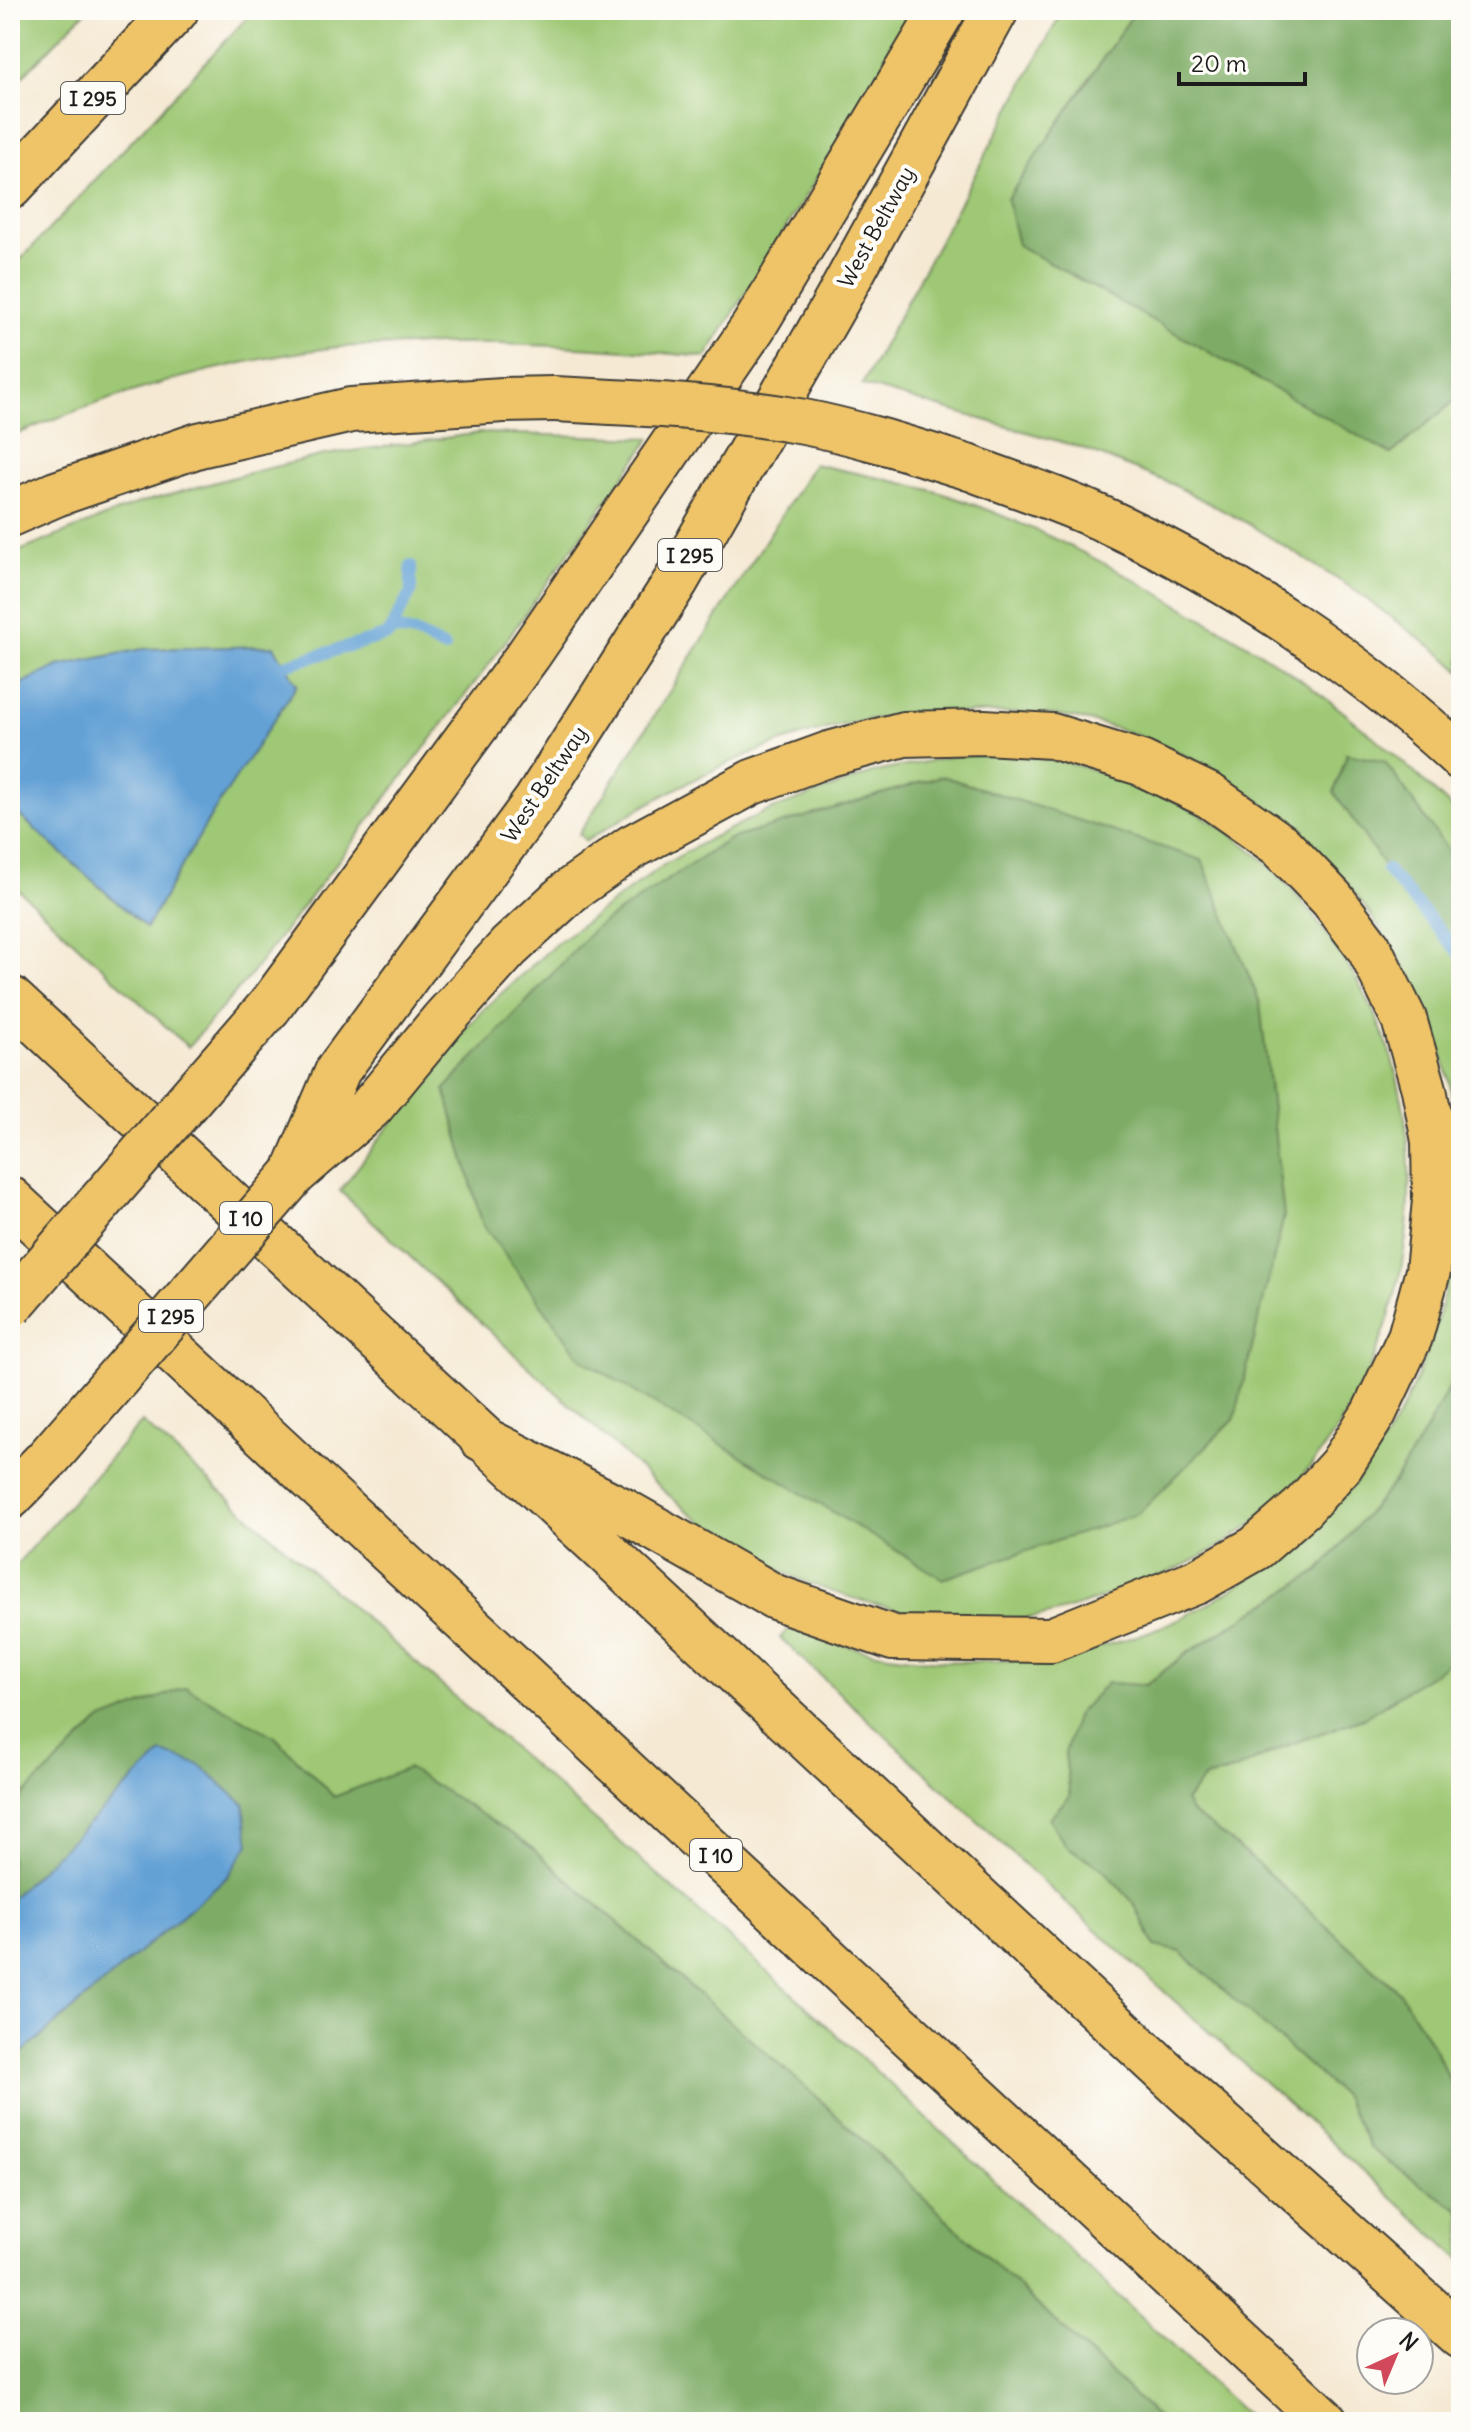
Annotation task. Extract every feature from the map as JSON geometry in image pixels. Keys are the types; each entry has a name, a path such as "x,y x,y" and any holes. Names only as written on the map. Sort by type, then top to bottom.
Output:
{"highway":[{"name":"I 295","path":"10,187 176,10"},
{"path":"10,1306 270,1006 529,654 754,326 943,10"},
{"name":"West Beltway","path":"10,1497 49,1457 293,1175 338,1070 536,801 676,581 836,302 996,10"},
{"path":"10,514 56,494 199,445 351,410 554,399 655,403 804,422 883,441 970,468 1106,520 1243,593 1309,635 1431,730 1461,758"},
{"path":"293,1175 371,1107 509,947 571,890 632,847 752,782 829,754 904,734 984,732 1052,736 1141,763 1210,796 1280,845 1332,899 1369,948 1404,1019 1424,1089 1434,1141 1435,1201 1428,1271 1410,1337 1374,1413 1341,1465 1302,1508 1256,1548 1198,1581 1051,1640 893,1638 775,1597 624,1511 481,1438"},
{"name":"I 10","path":"10,998 1187,2092 1461,2336"},
{"name":"I 10","path":"10,1199 1326,2422"}],"green space":[{"path":"13,10 87,10 10,89 10,13"},
{"path":"254,10 915,10 861,106 706,357 520,344 330,348 248,362 167,382 87,407 10,437 10,271"},
{"path":"1063,10 1136,10 1007,199 1391,454 1461,395 1461,672 1353,589 1247,523 1172,484 1079,447 862,385"},
{"path":"1136,10 1461,10 1461,395 1391,454 1018,245 1007,199"},
{"path":"480,433 651,438 493,659 248,978 188,1047 10,882 10,807 146,928 212,814 274,646 143,649 58,666 10,689 10,555 136,504 249,473 324,455"},
{"path":"814,464 912,485 971,503 1049,536 1124,574 1294,675 1380,743 1461,817 1461,869 1385,762 1346,754 1429,917 1461,955 1461,1365 1394,1482 1320,1570 1185,1654 1146,1685 1107,1683 1065,1753 1070,1796 1065,1845 1103,1869 1134,1903 1155,1946 1181,1951 1344,2097 1370,2148 1457,2208 1461,2213 1461,2260 1031,1871 780,1638 792,1625 859,1649 883,1654 964,1662 1047,1657 1127,1639 1166,1625 1243,1582 1282,1555 1319,1523 1351,1488 1395,1422 1413,1387 1440,1312 1454,1233 1457,1194 1455,1115 1446,1068 1416,990 1373,918 1339,874 1285,821 1221,776 1152,741 1079,719 1039,714 944,714 871,719 821,730 750,754 683,785 586,841 579,834"},
{"path":"1347,754 1385,762 1461,869 1461,955 1387,870 1334,792"},
{"path":"955,756 1040,758 1106,774 1199,814 1263,860 1292,889 1317,921 1358,982 1380,1028 1396,1076 1406,1126 1409,1176 1407,1227 1399,1278 1386,1327 1346,1414 1321,1452 1292,1487 1243,1531 1174,1570 1067,1610 1001,1620 926,1615 849,1597 812,1584 747,1553 688,1512 652,1480 340,1191 456,1038 484,1009 558,942 665,864 765,812 875,772","holes":["942,776 595,928 730,839"]},
{"path":"942,776 1202,860 1260,1003 1284,1216 1235,1418 1138,1514 943,1579 581,1359 482,1223 445,1089 595,928 730,839"},
{"path":"1461,1365 1461,1647 1443,1667 1365,1717 1283,1747 1233,1771 1205,1778 1185,1801 1191,1812 1259,1865 1401,1994 1438,2055 1461,2105 1461,2213 1370,2148 1344,2097 1181,1952 1155,1946 1134,1903 1103,1869 1065,1845 1049,1818 1070,1796 1065,1753 1077,1714 1107,1683 1146,1685 1185,1655 1320,1570 1394,1482"},
{"path":"142,1422 793,1994 1254,2422 1162,2422 820,2100 525,1842 334,1797 275,1737 100,1721 10,1808 10,1572"},
{"path":"1461,1647 1461,2105 1438,2055 1401,1994 1259,1865 1191,1812 1185,1801 1205,1778 1233,1771 1283,1747 1365,1717 1442,1667"},
{"path":"186,1687 275,1737 334,1797 408,1768 525,1842 820,2100 1162,2422 10,2422 10,2063 228,1876 135,1778 10,1899 10,1808 100,1721"}],"water":[{"path":"274,646 297,685 212,814 146,928 10,807 10,689 58,666 143,649"},
{"path":"162,1753 200,1765 244,1804 249,1844 228,1876 10,2063 10,1899"}],"waterway":[{"path":"285,665 388,635 411,592 411,566"},
{"path":"392,629 415,633 445,648"},
{"path":"1387,870 1461,955"}]}
